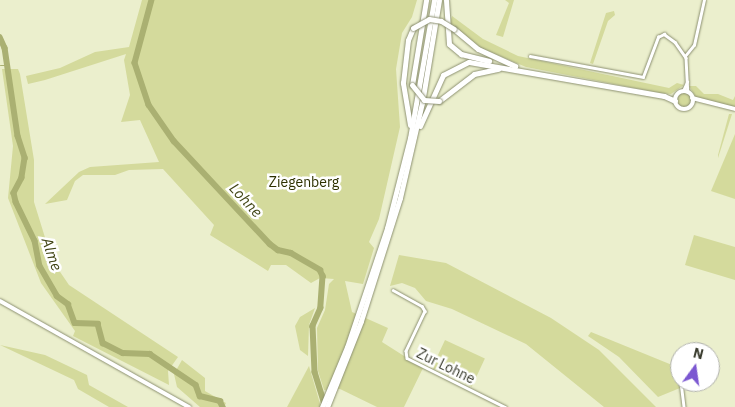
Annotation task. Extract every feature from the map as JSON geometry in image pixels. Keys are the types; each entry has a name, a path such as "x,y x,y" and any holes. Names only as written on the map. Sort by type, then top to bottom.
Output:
{"highway":[{"path":"426,0 412,85 424,100 438,101 480,71 516,68"},
{"path":"412,137 434,0"},
{"path":"327,407 354,342 385,243 412,137 439,0"},
{"path":"446,0 447,38 455,51 468,57 516,68 676,98"},
{"path":"412,137 403,83 408,40 413,28 429,19 441,21 478,49 516,68"},
{"path":"412,137 438,81 448,70 469,62 516,68"},
{"path":"322,407 347,347 385,243"}],"street":[{"path":"685,56 694,45 704,0 699,0"},
{"path":"530,56 643,78 662,34 669,36 685,56 689,71 687,81 683,91 676,98 682,109 691,104 704,104 735,110"},
{"path":"687,81 688,92 692,98 704,104"},
{"path":"683,91 688,92"},
{"path":"691,104 692,98"},
{"name":"Zur Lohne","path":"393,290 425,311 406,351 407,358 505,407"},
{"path":"0,301 189,407"},
{"path":"682,392 684,406 689,407"}],"green space":[{"name":"Ziegenberg","path":"142,0 417,0 412,17 402,33 396,69 400,127 379,219 369,242 374,248 363,284 345,281 352,312 388,328 382,342 423,368 404,407 377,407 340,389 324,390 318,371 317,328 325,310 329,284 334,279 320,278 311,283 286,265 271,265 268,271 210,235 214,225 163,169 129,170 115,175 83,175 75,181 67,200 45,204 79,172 90,167 159,162 140,120 121,122 130,95 124,60 126,54 28,84 26,76 60,68 95,52 129,47"},
{"path":"505,0 514,0 503,37 496,35 509,3"},
{"path":"614,11 615,15 608,21 593,64 590,63 606,13"},
{"path":"452,16 483,39 518,56 669,88 677,83 684,85 671,94 660,93 526,67 481,48 450,23"},
{"path":"2,69 18,69 20,74 34,160 34,202 52,260 69,285 178,357 168,371 169,385 73,336 75,331 41,283 8,198 13,146"},
{"path":"689,86 696,86 704,94 718,94 733,100 735,96 735,107 697,99"},
{"path":"684,93 689,95 691,100 689,105 684,107 679,105 677,100 679,95"},
{"path":"729,114 732,114 718,158 718,155"},
{"path":"735,134 735,199 711,191"},
{"path":"694,235 735,247 735,280 685,265"},
{"path":"399,255 446,263 551,318 599,350 656,407 604,407 526,344 452,309 426,301 415,288 402,283 390,286"},
{"path":"315,308 309,325 308,356 300,350 295,326 300,317"},
{"path":"591,332 670,364 670,392 658,397 619,357 588,336"},
{"path":"445,340 485,359 472,387 432,368"},
{"path":"0,345 45,355 87,375 89,385 128,407 109,407 78,389 74,380"},
{"path":"182,360 205,378 205,391 226,403 224,407 200,407 177,387 174,374"},
{"path":"309,366 321,407 287,407"}],"waterway":[{"name":"Lohne","path":"152,0 135,63 149,105 174,141 270,244 278,250 291,253 320,270 323,276 321,308 313,326 315,372 325,405"},
{"name":"Alme","path":"0,37 5,48 18,136 25,158 22,178 14,193 16,202 35,241 40,266 57,296 68,304 75,323 98,324 103,343 123,353 150,354 196,385 200,396 220,401 223,407"},
{"name":"Alme","path":"0,65 8,65"}]}
